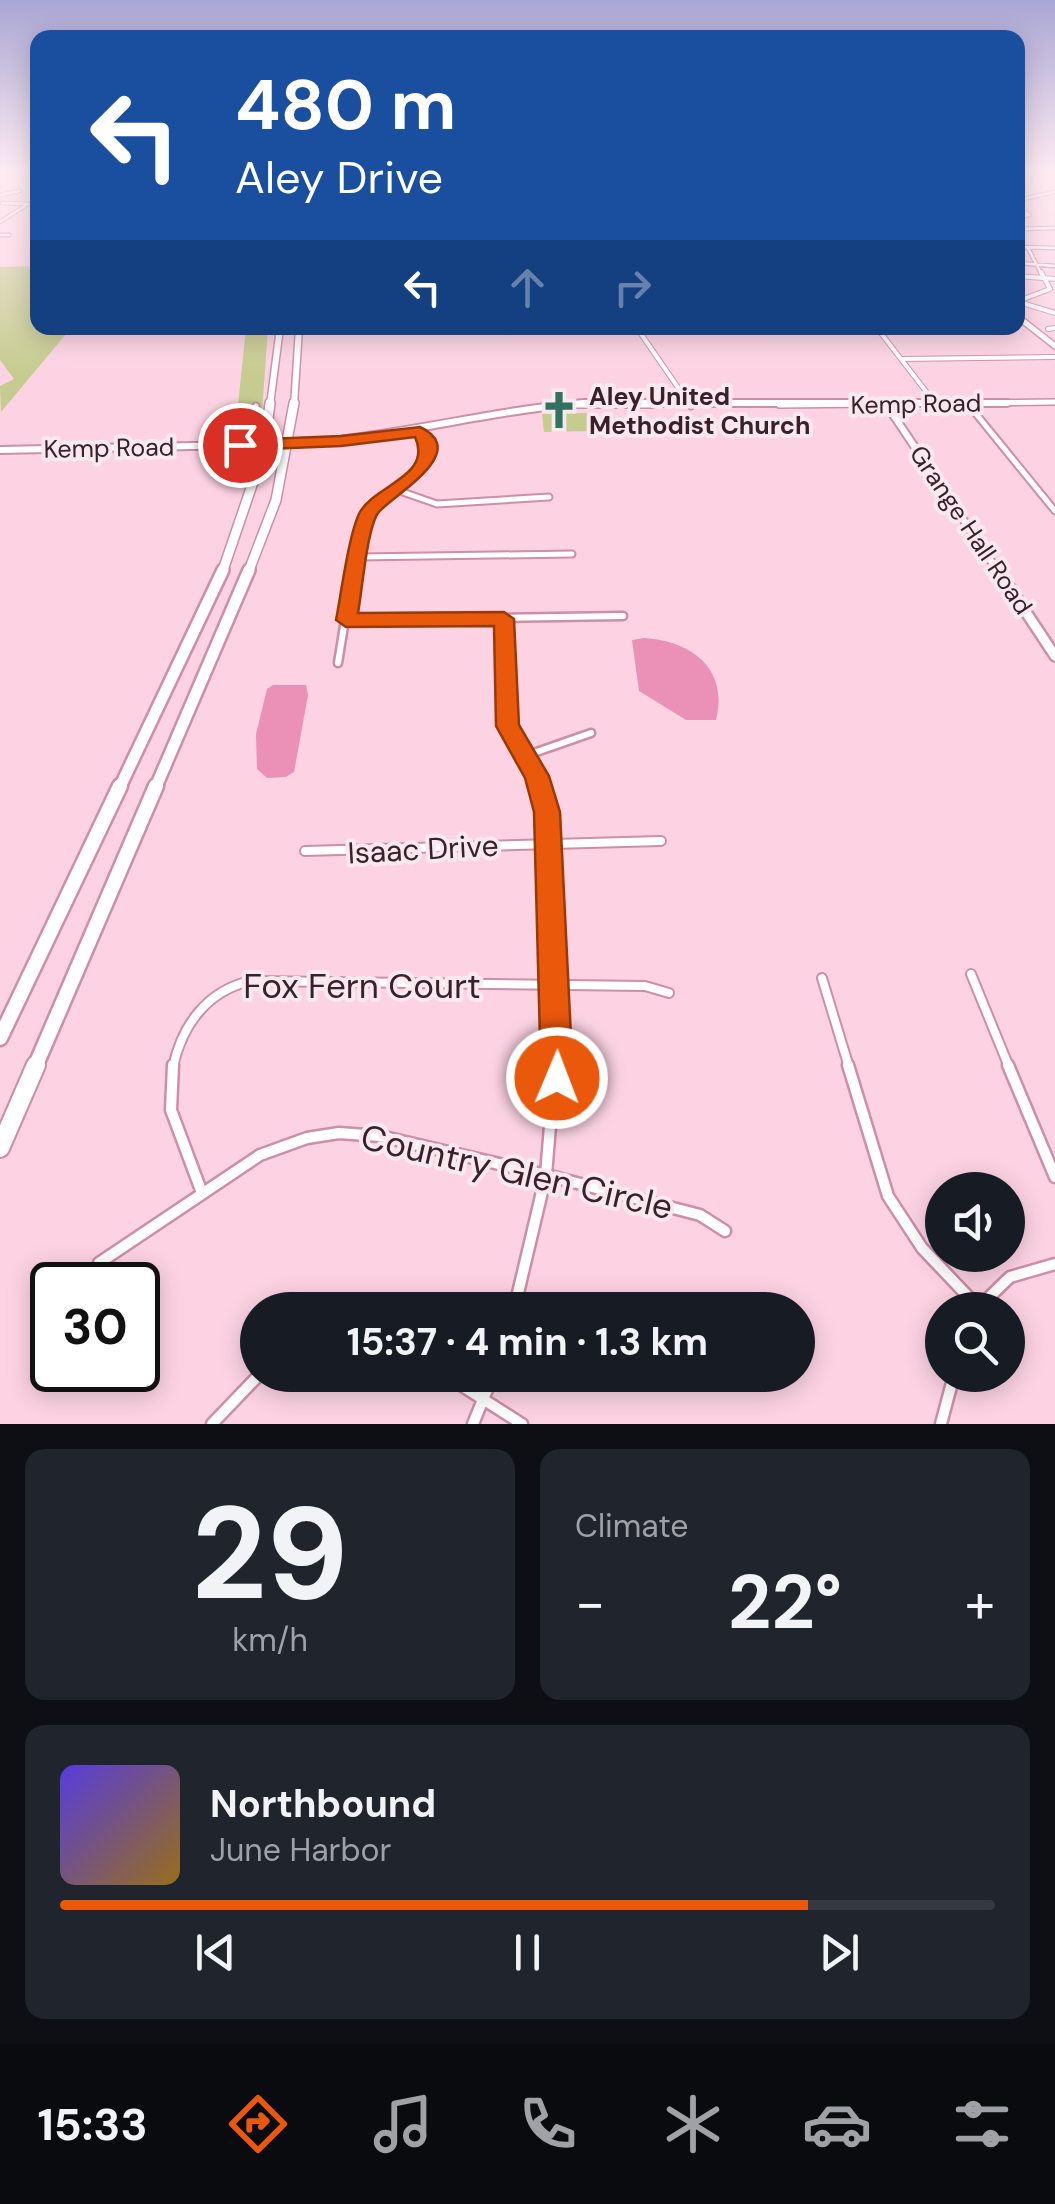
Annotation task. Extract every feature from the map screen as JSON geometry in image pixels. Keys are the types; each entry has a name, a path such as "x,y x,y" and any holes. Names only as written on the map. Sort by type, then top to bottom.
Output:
{"highway":[{"path":"0,1038 224,570 264,450 279,335"},
{"path":"0,1148 269,525 292,429 299,335"}],"main road":[{"path":"1025,324 1055,346"},
{"name":"Kemp Road","path":"0,450 318,442 420,432 559,404 1055,402"},
{"name":"Grange Hall Road","path":"886,404 1055,656"}],"street":[{"path":"1025,248 1055,248"},
{"path":"1028,248 1047,278 1048,292"},
{"path":"1025,263 1055,266"},
{"path":"1025,276 1055,279"},
{"path":"1025,299 1048,292 1055,294"},
{"path":"1025,303 1055,313"},
{"path":"1048,329 1055,328"},
{"path":"641,335 690,406"},
{"path":"883,335 936,404"},
{"path":"901,358 1055,357"},
{"path":"968,404 1055,511"},
{"path":"228,446 256,406"},
{"path":"338,663 368,513 425,463 428,449 420,432"},
{"path":"394,489 437,504 549,497"},
{"path":"358,557 572,554"},
{"path":"346,620 622,616"},
{"path":"504,619 508,726 545,795 556,986 557,1078 546,1174 518,1292"},
{"path":"525,756 591,733"},
{"name":"Isaac Drive","path":"305,851 661,841"},
{"path":"971,974 1055,1177"},
{"path":"822,978 888,1196 922,1248 962,1292"},
{"name":"Fox Fern Court","path":"202,1193 172,1109 170,1087 188,1025 218,991 250,981 645,986 669,993"},
{"name":"Country Glen Circle","path":"100,1262 274,1149 340,1133 380,1136 546,1174 700,1215 725,1231"},
{"path":"994,1292 1010,1277 1055,1264"},
{"path":"212,1424 243,1392"},
{"path":"470,1392 522,1424"},
{"path":"474,1424 486,1392"},
{"path":"942,1424 950,1392"}],"green space":[{"path":"30,266 30,335 65,335 1,412 0,386 14,379 0,360 0,267"},
{"path":"245,335 268,335 260,441 234,444"},
{"path":"593,413 596,431 544,432 542,414"}],"shaded area":[{"path":"644,638 677,645 702,661 717,686 716,720 686,720 639,691 632,640"},
{"path":"273,685 306,685 308,695 294,772 286,777 267,778 257,769 256,734 267,689"}],"place":[{"name":"Aley United Methodist Church","path":"559,410"}],"route":[{"path":"240,445 341,441 420,432 426,443 428,456 420,470 368,513 346,620 504,619 508,726 537,776 547,812 557,1078"}]}
